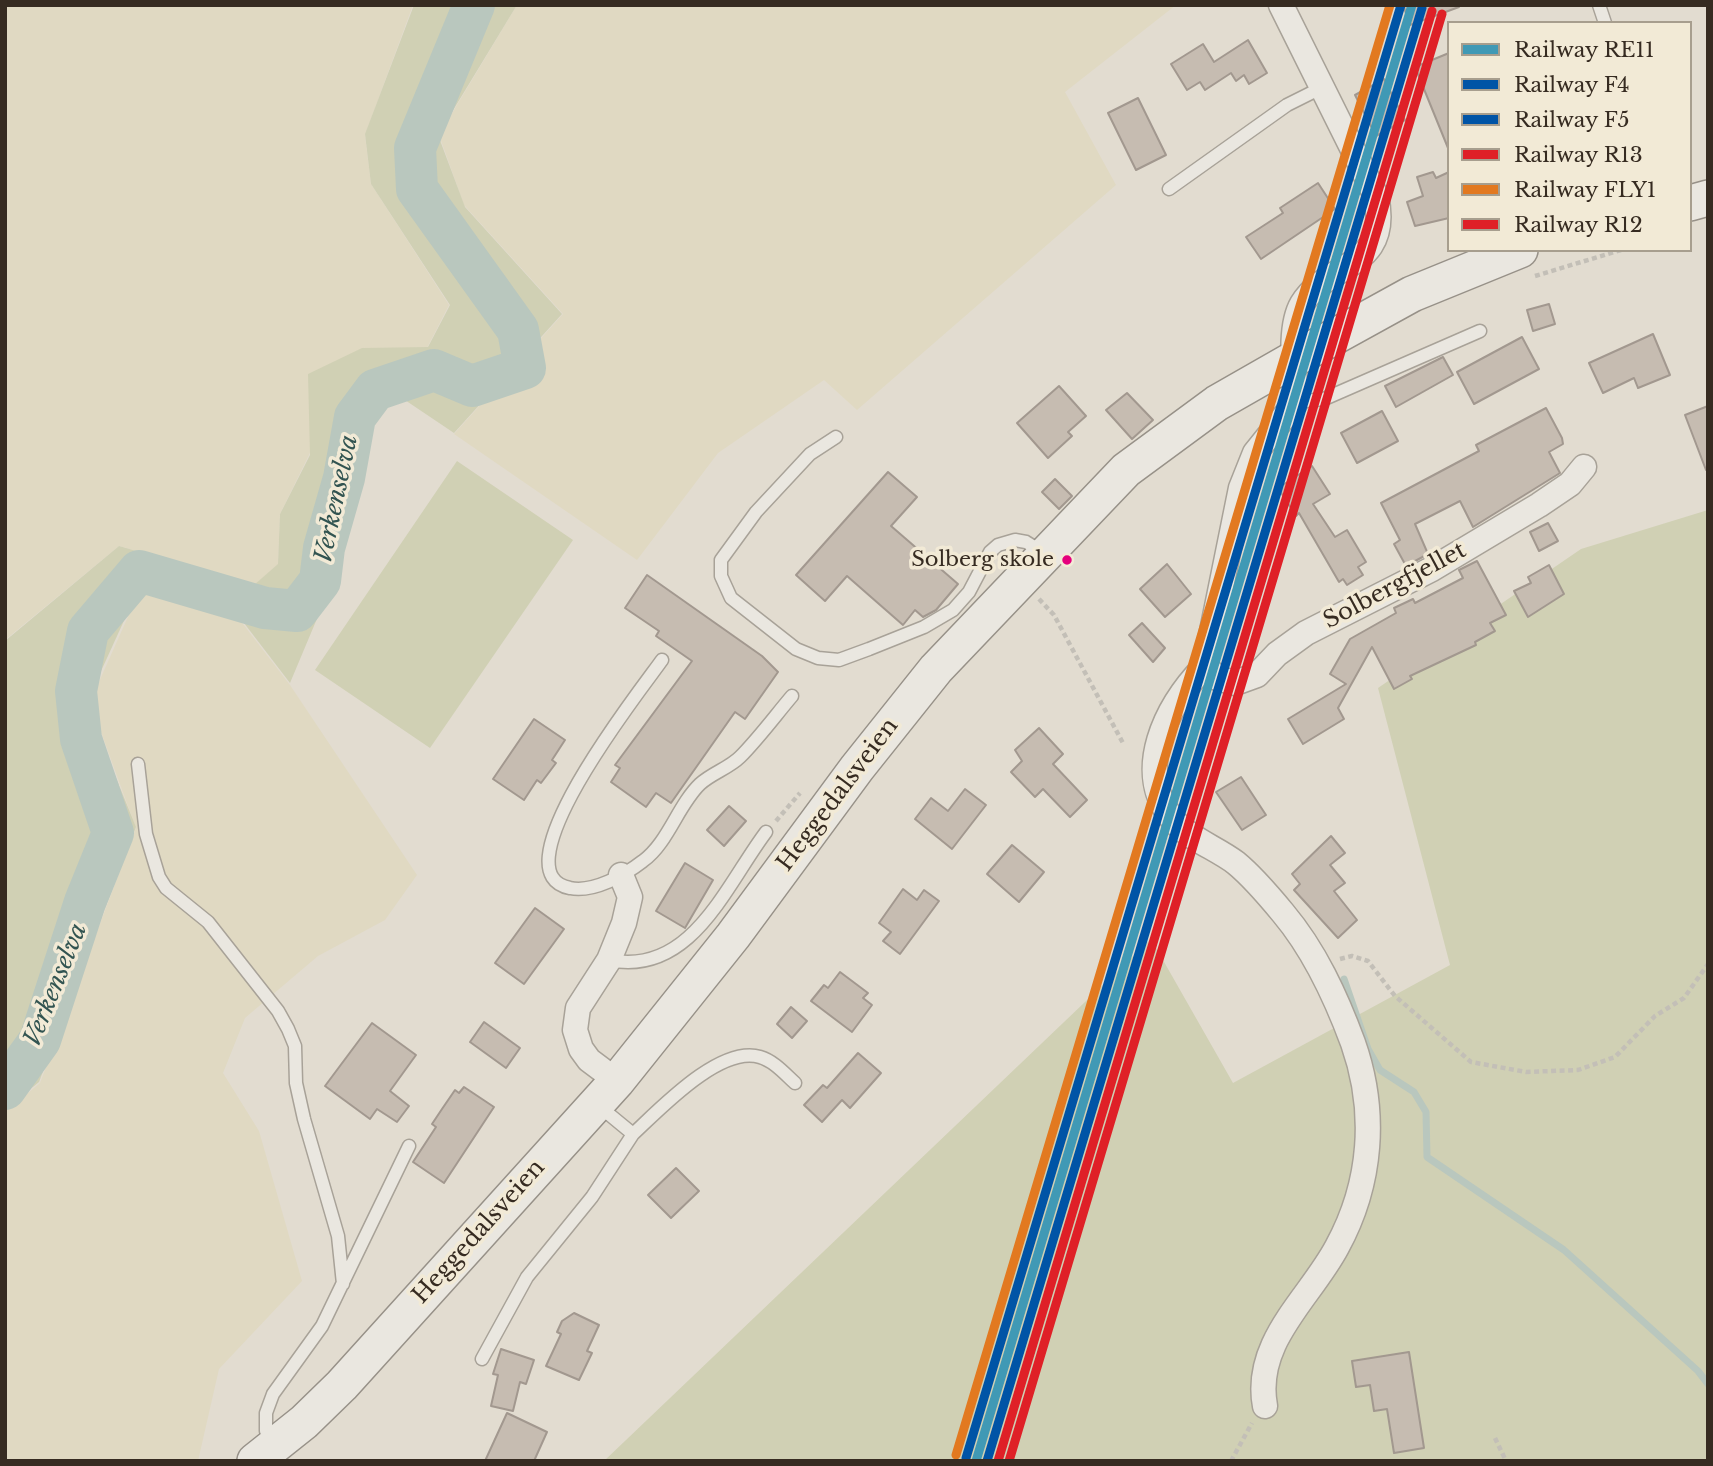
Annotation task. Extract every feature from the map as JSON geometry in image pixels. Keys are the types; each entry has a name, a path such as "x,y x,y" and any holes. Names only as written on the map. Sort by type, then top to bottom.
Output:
{"main road":[{"name":"Heggedalsveien","path":"265,1453 342,1385 606,1093 733,936 894,718 1044,553 1126,470 1217,403 1412,294 1524,264"}],"street":[{"path":"1265,1406 1263,1385 1268,1354 1338,1247 1365,1175 1369,1130 1367,1093 1353,1043 1320,965 1284,914 1238,865 1175,822 1161,798 1155,778 1156,751 1166,720 1182,690 1205,666 1241,488 1255,453 1296,402 1296,323 1302,304 1361,256 1374,240 1381,217 1376,196 1281,5"},
{"name":"Solbergfjellet","path":"1205,666 1217,678 1235,683 1257,675 1277,654 1306,633 1432,569 1539,505 1570,484 1584,467"},
{"path":"606,1093 575,1030 578,1008 608,960 624,923 630,897 621,875"}],"lane":[{"path":"1169,189 1287,105 1323,87"},
{"path":"1296,402 1324,399 1480,331"},
{"path":"836,437 801,464 756,512 721,560 721,576 731,598 796,649 818,659 839,660 869,649 924,627 953,610 969,592 990,552 998,545 1015,540 1026,542 1044,553"},
{"path":"662,660 582,774 548,847 546,863 552,877 566,888 583,889 621,875 646,860 700,784 738,759 792,696"},
{"path":"138,764 146,834 159,877 166,888 208,922 278,1011 295,1046 296,1083 338,1236 343,1284"},
{"path":"608,960 624,964 641,962 676,948 712,912 766,832"},
{"path":"482,1359 527,1277 592,1197 633,1134 703,1075 735,1057 760,1057 771,1062 795,1083"},
{"path":"606,1093 633,1134"},
{"path":"265,1453 266,1413 273,1394 322,1326 409,1146"}],"path":[{"path":"1524,264 1607,252"},
{"path":"1028,608 1047,589"},
{"path":"1039,598 1054,615 1124,745"},
{"path":"1320,965 1352,956 1368,961 1395,996 1471,1062 1526,1072 1578,1070 1615,1057 1655,1016 1684,998 1708,964"},
{"path":"1231,1461 1247,1429 1265,1406"},
{"path":"1495,1438 1506,1461"}],"shaded area":[{"path":"5,5 413,5 365,135 371,184 449,305 427,348 361,349 280,514 278,565 255,585 119,546 5,640"},
{"path":"517,5 1176,5 1065,92 1116,185 857,410 824,380 718,453 637,560 454,434 563,314 464,205 439,135"},
{"path":"139,592 233,611 290,685 417,875 385,920 318,956 245,1018 223,1073 259,1131 302,1281 219,1369 198,1461 5,1461 5,1112 40,1083 136,828 90,702"}],"green space":[{"path":"414,5 517,5 438,135 465,207 562,314 454,433 393,392 348,418 350,472 337,571 290,683 234,610 138,590 86,704 136,827 39,1082 5,1110 5,641 119,546 254,585 278,564 280,514 310,455 308,374 362,348 428,347 450,305 371,184 365,134"},
{"path":"457,461 573,540 430,748 315,670"},
{"path":"1708,510 1708,1461 604,1461 1151,939 1233,1083 1450,965 1378,688 1581,549"}],"building":[{"path":"1403,5 1459,5 1459,7 1410,25"},
{"path":"1248,40 1267,73 1249,84 1244,75 1236,81 1231,73 1205,90 1200,82 1187,90 1171,64 1203,44 1214,62"},
{"path":"1447,54 1447,146 1415,67"},
{"path":"1384,79 1405,120 1376,136 1355,95"},
{"path":"1138,98 1166,155 1136,170 1108,113"},
{"path":"1433,172 1436,178 1447,173 1447,218 1415,226 1407,202 1423,196 1417,177"},
{"path":"1318,183 1335,209 1261,259 1246,237 1283,213 1280,208"},
{"path":"1549,304 1555,324 1533,331 1527,310"},
{"path":"1653,334 1670,375 1638,388 1634,378 1603,393 1589,363"},
{"path":"1522,337 1539,369 1474,404 1457,372"},
{"path":"1443,357 1453,375 1396,407 1385,386"},
{"path":"1059,386 1086,416 1068,432 1072,436 1048,458 1017,423"},
{"path":"1127,393 1153,420 1132,439 1106,410"},
{"path":"1708,406 1708,470 1706,470 1685,415"},
{"path":"1546,408 1562,438 1563,444 1549,452 1560,473 1473,527 1460,501 1415,524 1428,554 1406,566 1394,544 1400,540 1381,503 1479,451 1476,445"},
{"path":"1382,411 1398,441 1357,463 1341,433"},
{"path":"1312,466 1330,494 1313,504 1335,537 1347,530 1366,562 1358,567 1363,575 1347,585 1343,579 1339,582 1299,513 1296,516 1278,488"},
{"path":"888,472 917,497 891,526 958,584 936,610 923,617 915,610 903,625 847,576 825,601 796,575"},
{"path":"1055,479 1072,496 1059,509 1042,492"},
{"path":"1548,523 1558,541 1539,551 1530,532"},
{"path":"1477,561 1506,615 1490,623 1495,631 1475,642 1476,645 1410,676 1412,679 1394,689 1372,647 1338,708 1344,719 1303,744 1288,719 1346,684 1330,674 1350,639 1396,613 1394,608 1413,599 1415,603 1463,578 1459,570"},
{"path":"1167,564 1191,594 1165,617 1140,589"},
{"path":"1549,565 1564,594 1528,617 1514,591 1531,583 1528,577"},
{"path":"647,575 762,656 778,672 745,719 735,712 671,803 656,793 646,807 611,782 620,768 615,765 692,661 656,636 659,631 625,608"},
{"path":"1142,623 1165,648 1153,662 1129,635"},
{"path":"534,719 565,740 552,760 556,763 541,783 537,780 524,800 493,779"},
{"path":"1039,728 1063,754 1053,764 1087,800 1070,817 1043,789 1035,797 1011,772 1022,761 1015,750"},
{"path":"1241,777 1266,815 1242,830 1216,792"},
{"path":"965,789 986,805 952,849 915,819 931,798 948,811"},
{"path":"729,806 746,821 724,846 707,830"},
{"path":"1331,836 1345,853 1330,865 1345,883 1334,891 1357,920 1338,938 1294,890 1300,884 1292,874"},
{"path":"1012,845 1044,872 1019,902 987,874"},
{"path":"685,863 713,880 685,928 656,911"},
{"path":"903,889 917,900 924,890 939,901 900,954 883,941 891,932 879,923"},
{"path":"535,908 564,929 524,984 495,963"},
{"path":"840,972 868,993 863,998 872,1005 852,1032 811,1001 824,985 828,988"},
{"path":"791,1007 807,1021 792,1038 777,1024"},
{"path":"484,1022 520,1048 506,1068 470,1042"},
{"path":"372,1023 416,1055 390,1091 409,1106 397,1122 377,1109 370,1119 325,1086"},
{"path":"858,1053 881,1073 850,1108 842,1100 822,1122 804,1105 823,1085 827,1088"},
{"path":"464,1087 494,1107 444,1183 413,1162 436,1127 432,1124 442,1109 455,1090 459,1093"},
{"path":"676,1168 699,1191 671,1218 648,1195"},
{"path":"574,1313 599,1325 587,1351 592,1353 579,1380 546,1366 561,1334 557,1332 562,1321"},
{"path":"501,1349 534,1360 526,1384 520,1382 513,1411 491,1406 498,1375 493,1374"},
{"path":"1409,1352 1424,1448 1394,1453 1387,1409 1374,1411 1370,1385 1356,1387 1352,1361"},
{"path":"507,1413 547,1432 534,1461 485,1461"}],"waterway":[{"name":"Verkenselva","path":"5,1089 40,1040 85,902 113,833 81,739 76,691 88,631 139,571 265,608 297,611 320,581 324,548 344,478 355,417 375,390 434,370 472,386 525,368 518,330 417,189 415,148 474,5"},
{"path":"1344,979 1368,1049 1380,1070 1414,1092 1426,1112 1427,1157 1564,1250 1698,1371 1708,1384"}],"rail line":[{"name":"FLY1","path":"956,1455 1390,5"},
{"name":"F5","path":"966,1458 1401,5"},
{"name":"RE11","path":"976,1461 1412,5"},
{"name":"F4","path":"987,1461 1422,8"},
{"name":"R13","path":"998,1461 1432,11"},
{"name":"R12","path":"1009,1461 1442,14"}],"place":[{"name":"Solberg skole","path":"1067,560"}]}
